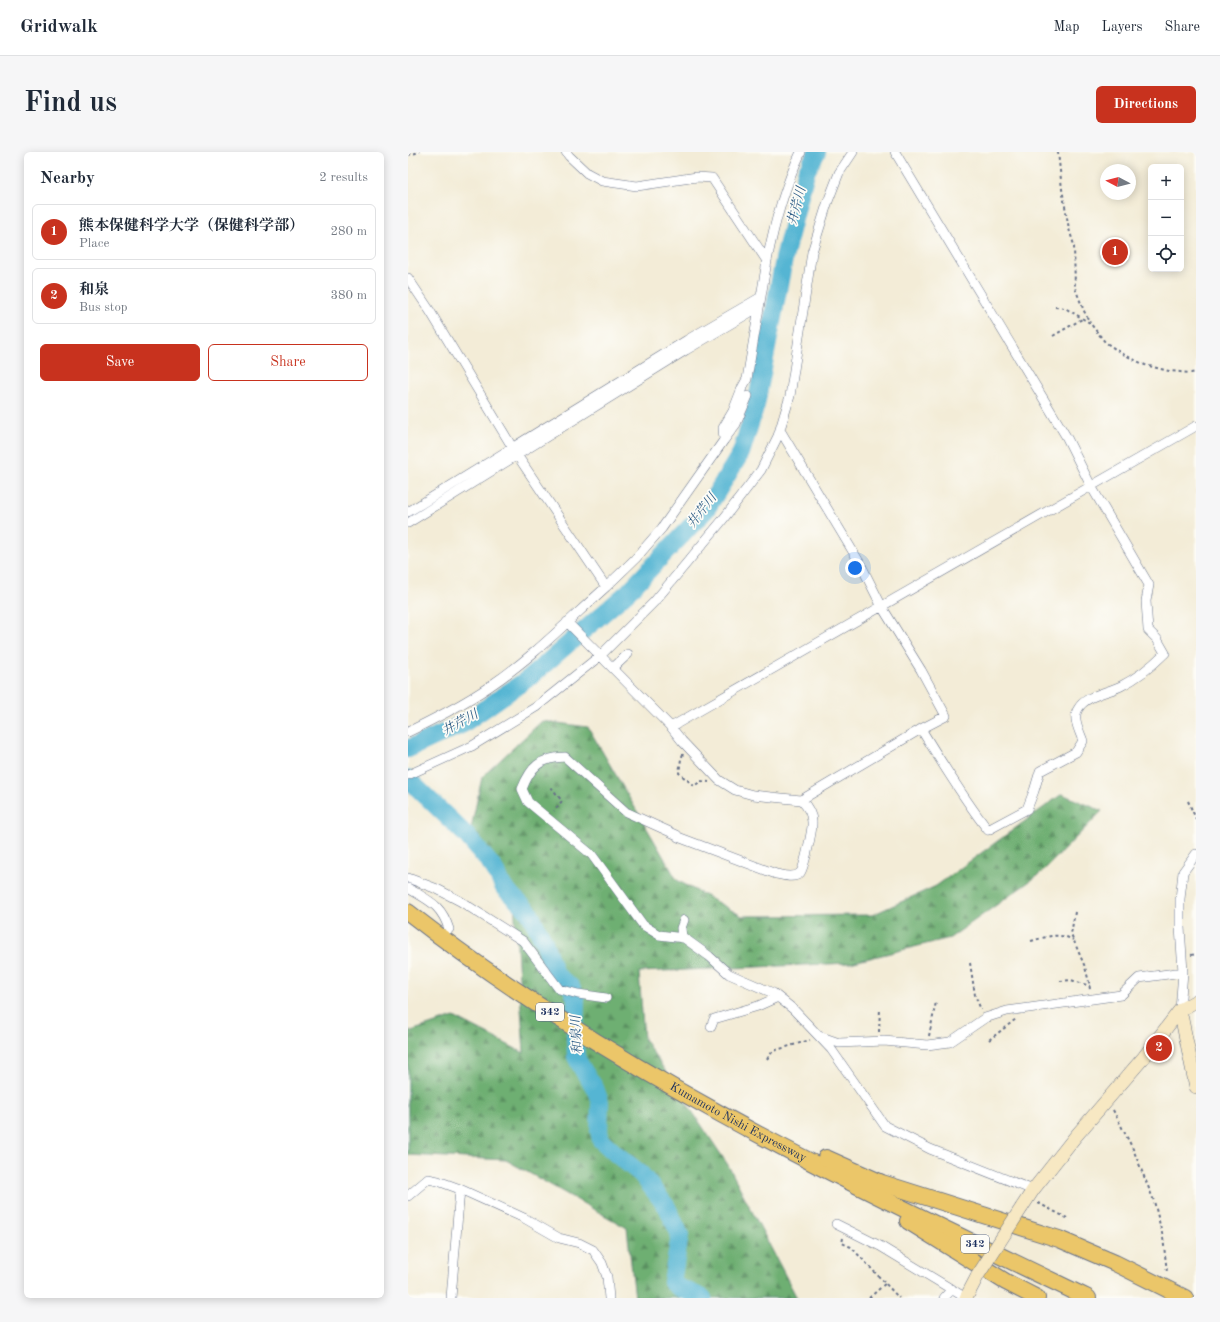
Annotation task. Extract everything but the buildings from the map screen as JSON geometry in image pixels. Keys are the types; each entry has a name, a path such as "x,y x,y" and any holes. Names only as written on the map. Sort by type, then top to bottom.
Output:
{"highway":[{"name":"Kumamoto Nishi Expressway","path":"408,912 508,985 602,1045 698,1102 863,1188 1088,1298"},
{"path":"698,1102 882,1183 1059,1239 1115,1263 1185,1298"},
{"path":"863,1188 896,1214 1006,1282 1037,1298"}],"street":[{"path":"566,152 587,173 602,181 637,186 697,177 712,178 767,261"},
{"path":"724,440 723,428 733,411 747,379 770,245 785,190 801,152"},
{"path":"409,774 472,746 536,707 601,655 654,602 721,522 761,470 778,436 790,396 812,252 827,204 839,173 854,152"},
{"path":"895,152 1066,438 1091,486 1149,585 1146,601 1148,630 1157,639 1165,653 1153,666 1122,686 1087,699 1077,709 1076,719 1083,742 1076,752 1040,770 1027,809 988,830 946,770 921,729"},
{"path":"408,278 430,311 515,452 606,587"},
{"path":"408,523 687,340 761,297"},
{"path":"408,512 515,452 759,307"},
{"path":"408,732 451,711 491,686 568,624 636,558 662,528 736,424 748,396"},
{"path":"671,727 1196,426"},
{"path":"568,624 601,655 720,780 735,790 753,795 801,800 921,729 946,716 921,670 882,607 861,565 780,430"},
{"path":"613,668 628,654"},
{"path":"801,800 808,808 813,822 805,862 801,872 795,876 776,874 678,838 677,835 626,812 565,757 554,757 541,761 526,778 522,789 528,802 592,855 643,925 658,935 682,938 709,956 729,974 773,993 793,1009 831,1049 885,1126 1027,1198"},
{"path":"1196,854 1183,872 1180,899 1183,972 1180,1010 1196,1087"},
{"path":"408,878 437,889 460,901 523,941 559,989 578,994 606,998"},
{"path":"408,888 437,907 445,916 449,929"},
{"path":"682,938 681,928 684,920"},
{"path":"818,1036 839,1043 879,1042 927,1045 950,1042 985,1018 1007,1011 1121,995 1140,978 1183,972"},
{"path":"711,1027 714,1019 758,1006 778,997"},
{"path":"840,1226 880,1246 966,1298 978,1275 1027,1198 1144,1057 1180,1010 1196,1001"},
{"path":"408,1196 428,1179 438,1181 460,1189 524,1218 558,1238 579,1243 593,1250 602,1263 607,1277 610,1298"},
{"path":"451,1298 460,1189"},
{"path":"944,1298 952,1289"}],"path":[{"path":"408,154 420,152"},
{"path":"1058,152 1063,196 1069,229 1074,245 1075,288 1090,323 1105,342 1121,354 1145,365 1169,371 1196,372"},
{"path":"1055,307 1065,308 1090,323"},
{"path":"1053,336 1082,319"},
{"path":"687,746 681,759 679,773 694,786 701,781 729,786"},
{"path":"548,818 562,801 551,787"},
{"path":"1188,801 1196,819"},
{"path":"1075,912 1071,934 1085,967 1090,986 1091,999"},
{"path":"1031,941 1054,935 1065,936 1074,940"},
{"path":"970,963 975,995 985,1018"},
{"path":"1060,981 1071,980 1090,986"},
{"path":"927,1045 936,1002"},
{"path":"879,1042 880,1008"},
{"path":"989,1040 1018,1018 1023,1008"},
{"path":"767,1059 773,1051 805,1042 818,1036"},
{"path":"1108,1100 1133,1149 1154,1201 1163,1237 1167,1272"},
{"path":"1027,1198 1067,1218"},
{"path":"840,1226 842,1243 851,1247 899,1298"},
{"path":"869,1298 886,1283"}],"green space":[{"path":"542,721 588,727 677,880 742,916 872,915 936,886 1062,794 1102,811 1040,874 950,938 850,963 639,972 644,1039 728,1165 797,1298 635,1298 627,1228 506,1160 408,1155 408,1032 454,1017 524,1053 513,888 470,833 482,777"}],"waterway":[{"name":"井芹川","path":"408,749 463,724 530,677 628,592 706,510 741,453 756,405 785,254 806,172 817,152"},
{"name":"和泉川","path":"408,779 466,835 494,868 504,888 529,912 544,942 555,974 571,987 576,998 576,1057 595,1088 600,1102 599,1131 601,1140 641,1174 667,1207 680,1235 672,1282 678,1287 703,1298"}],"place":[{"name":"熊本保健科学大学（保健科学部）","path":"1115,252"},
{"name":"和泉","path":"1159,1048"}]}
